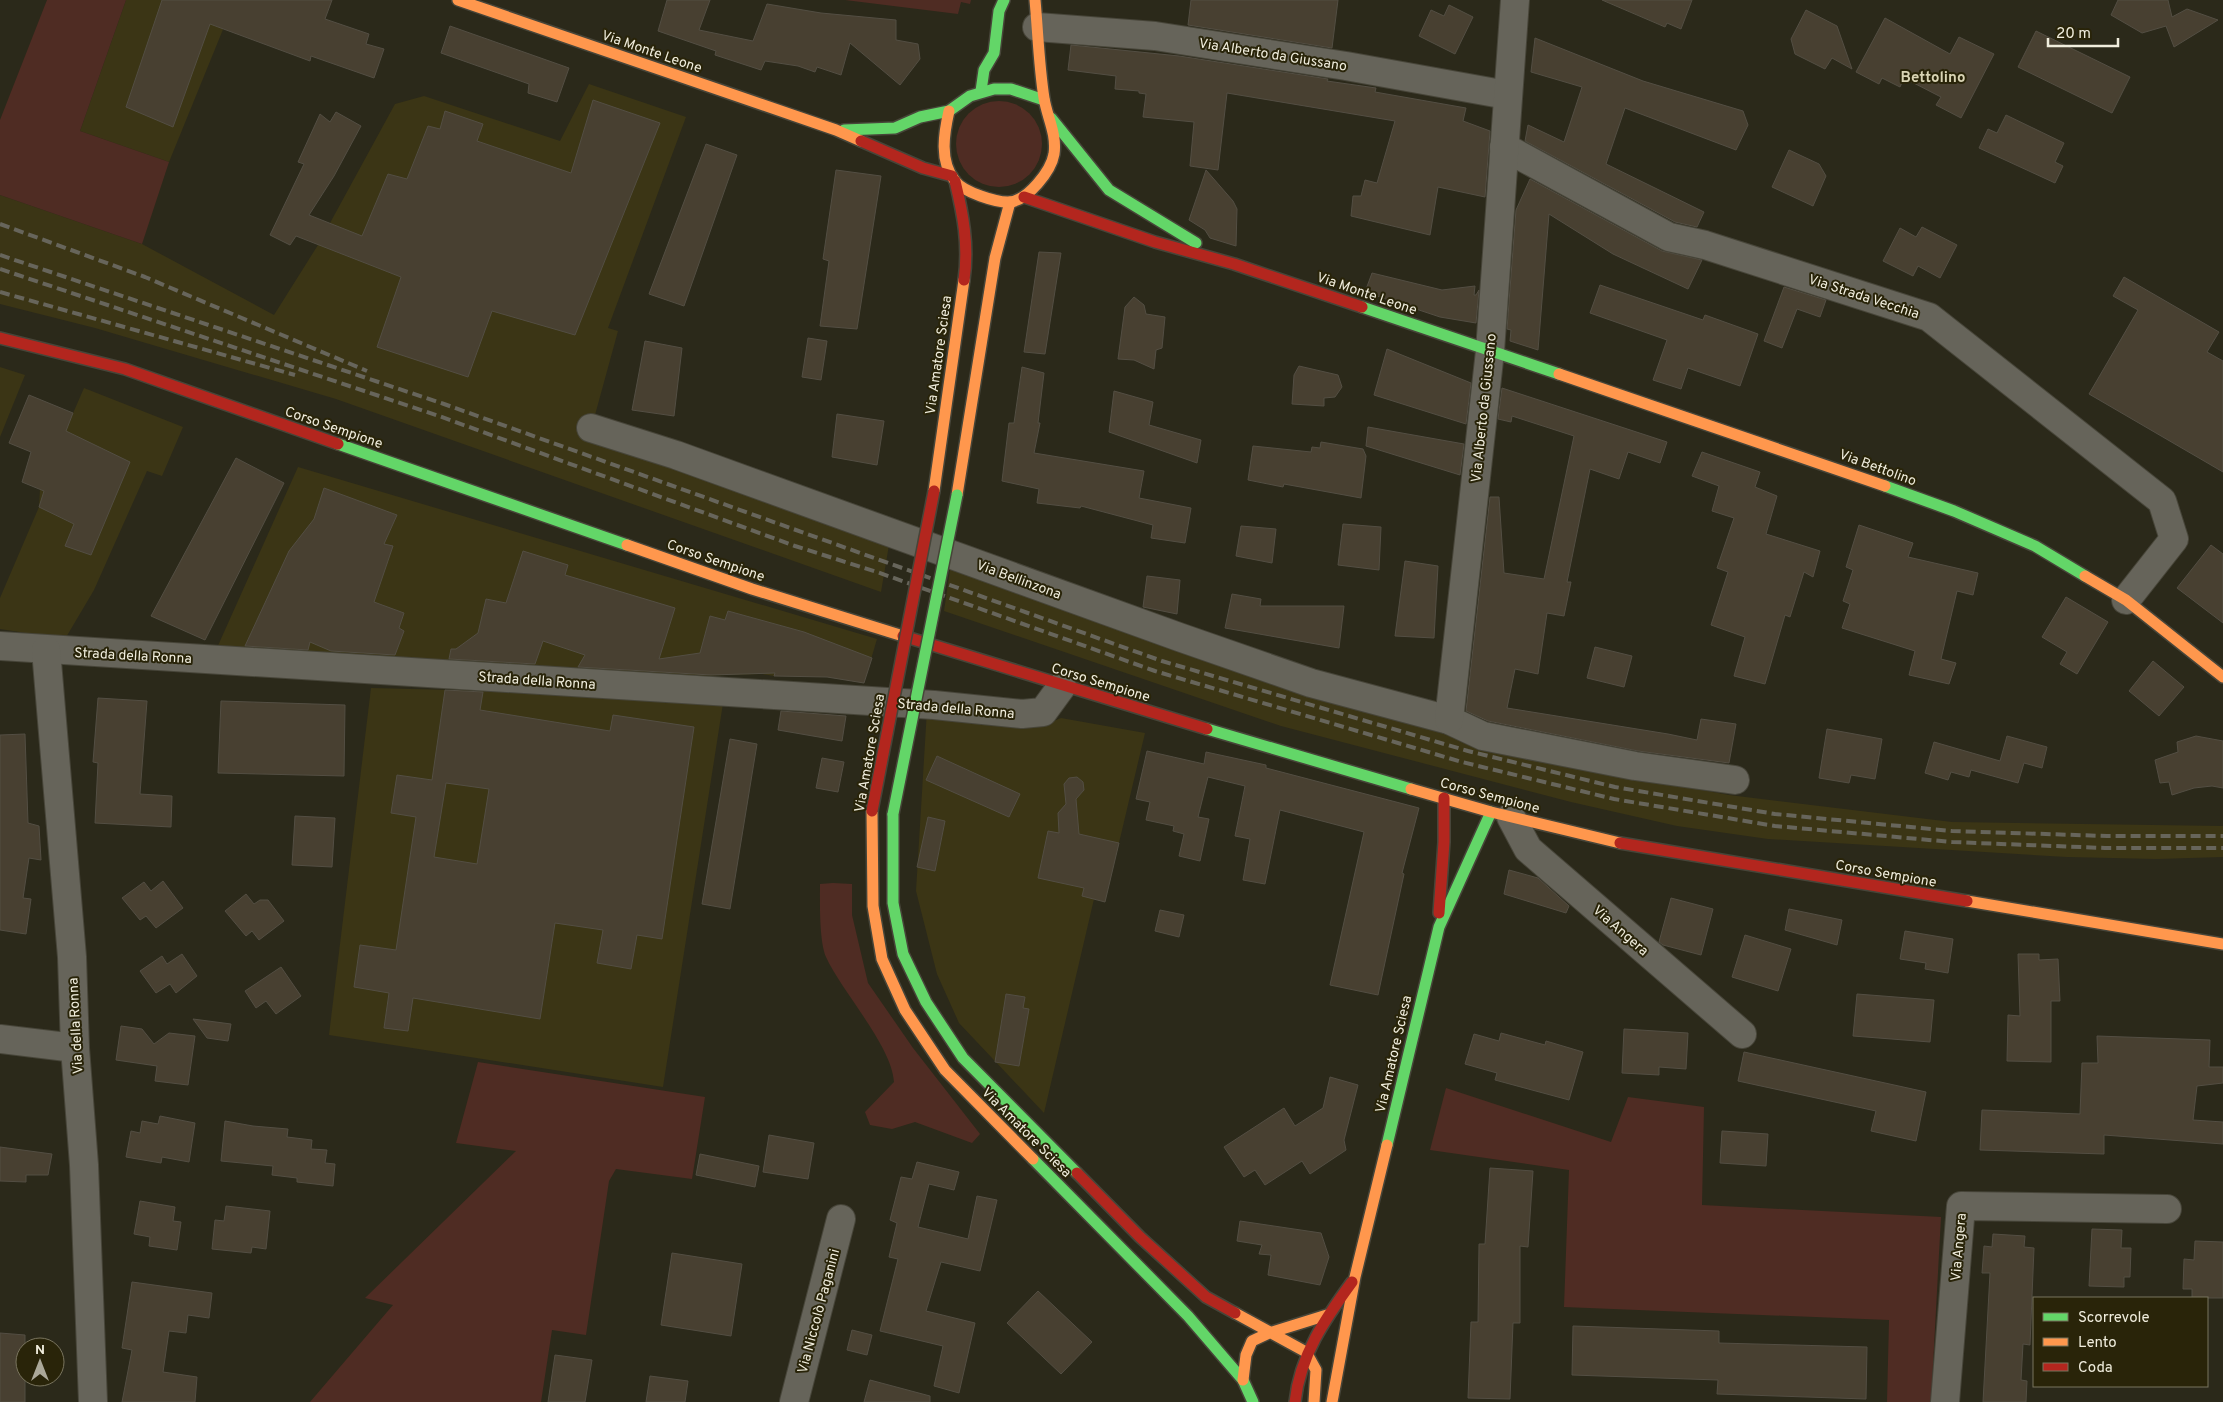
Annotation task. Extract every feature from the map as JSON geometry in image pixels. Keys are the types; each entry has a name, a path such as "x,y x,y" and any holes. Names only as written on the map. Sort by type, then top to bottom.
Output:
{"street":[{"name":"Via Monte Leone","path":"458,0 836,130 923,168 954,179"},
{"path":"981,91 984,70 994,52 999,11 1004,0"},
{"path":"1035,0 1044,100 1055,138 1054,155 1051,165 1046,174 1024,197 1010,202 976,195 954,179 943,146 949,110 981,91 994,88 1011,89 1044,100"},
{"name":"Via Alberto da Giussano","path":"1450,720 1490,351 1515,0"},
{"name":"Via Alberto da Giussano","path":"1037,27 1155,36 1346,66 1508,96"},
{"name":"Via Monte Leone","path":"836,130 895,128 920,117 949,110"},
{"name":"Via Monte Leone","path":"1050,118 1109,190 1234,264"},
{"name":"Via Strada Vecchia","path":"1504,147 1668,237 1705,245 1929,318 2162,501 2174,539 2126,600"},
{"name":"Via Amatore Sciesa","path":"954,179 965,223 967,261 934,492 872,811 873,906 882,959 905,1010 945,1070 1188,1316 1243,1380 1253,1402"},
{"name":"Via Monte Leone","path":"1024,197 1074,212 1203,258 1234,264 1490,351"},
{"name":"Via Amatore Sciesa","path":"1010,202 995,258 957,495 893,814 893,903 903,954 926,1002 963,1058 1140,1238 1206,1297 1306,1352"},
{"name":"Corso Sempione","path":"0,338 125,369 742,585 1062,686 1501,814 1614,842 2223,944"},
{"name":"Via Bettolino","path":"1490,351 1776,447 1954,511 2035,546 2126,600 2223,677"},
{"name":"Via Bellinzona","path":"591,428 676,455 1311,683 1450,720 1483,736 1635,766 1735,780"},
{"name":"Strada della Ronna","path":"0,646 934,705 1022,714 1043,712 1062,686"},
{"name":"Via della Ronna","path":"46,650 72,957 75,1048 84,1165 94,1402"},
{"name":"Via Amatore Sciesa","path":"1332,1402 1355,1276 1439,926 1444,842 1444,798"},
{"name":"Via Amatore Sciesa","path":"1439,926 1501,814"},
{"name":"Via Angera","path":"1501,814 1528,849 1742,1034"},
{"path":"0,1039 75,1048"},
{"name":"Via Angera","path":"1945,1402 1961,1206 2167,1209"},
{"name":"Via Niccolò Paganini","path":"794,1402 841,1219"},
{"name":"Via Amatore Sciesa","path":"1295,1402 1296,1383 1306,1352 1327,1315 1355,1276"},
{"path":"1243,1380 1246,1355 1252,1341 1269,1333 1327,1315"},
{"path":"1306,1352 1316,1370 1314,1402"}],"shaded area":[{"path":"47,0 126,0 80,131 169,162 142,244 0,195 0,120"},
{"path":"126,0 235,0 169,162 80,131"},
{"path":"845,0 971,0 970,4 961,2 958,14"},
{"path":"589,84 686,117 608,328 618,331 595,415 889,545 881,592 336,399 95,328 0,304 0,195 142,244 274,315 318,245 395,104 424,96 560,141"},
{"path":"999,101 1015,104 1023,108 1035,120 1039,128 1042,144 1039,160 1035,168 1023,180 1015,184 999,187 983,184 975,180 963,168 959,160 956,144 959,128 963,120 975,108 983,104"},
{"path":"0,367 25,375 0,437"},
{"path":"84,388 183,427 162,476 147,471 94,590 65,639 0,629 0,598 39,507 40,489"},
{"path":"298,467 877,639 864,683 827,677 762,674 654,677 216,650"},
{"path":"951,563 1359,710 1487,746 1564,765 1729,795 1952,822 2223,826 2223,857 2157,859 2067,857 1768,839 1677,826 1571,802 1281,726 944,611"},
{"path":"371,688 724,697 663,1087 329,1035"},
{"path":"927,710 1047,724 1061,718 1145,733 1105,902 1094,899 1044,1113 959,1023 937,974 916,891"},
{"path":"820,884 852,884 852,915 868,983 913,1048 980,1134 972,1143 915,1122 892,1129 870,1125 865,1112 894,1082 885,1052 826,957 820,921"},
{"path":"478,1062 705,1097 692,1179 616,1169 609,1181 586,1335 552,1330 541,1402 310,1402 393,1305 365,1298 516,1151 456,1143"},
{"path":"1446,1088 1611,1142 1628,1097 1704,1107 1702,1205 1941,1217 1931,1402 1887,1402 1889,1320 1564,1307 1569,1170 1430,1150"}],"building":[{"path":"162,0 332,0 325,19 369,34 366,44 384,49 374,78 311,56 310,61 210,24 173,127 126,107"},
{"path":"667,0 710,0 699,30 753,41 767,4 821,13 896,20 896,40 918,44 920,59 900,85 850,43 841,75 817,67 815,72 798,66 765,61 761,70 715,55 716,51 658,31"},
{"path":"1191,0 1338,0 1332,48 1188,25"},
{"path":"1602,0 1692,0 1681,29 1667,23 1665,27"},
{"path":"2118,0 2168,0 2172,17 2187,9 2218,20 2174,47 2166,26 2142,33 2111,15"},
{"path":"1449,5 1473,17 1455,54 1419,36 1431,10 1444,16"},
{"path":"1806,10 1837,26 1852,69 1832,58 1825,69 1795,54 1791,39"},
{"path":"1885,18 1950,54 1959,37 1994,54 1961,118 1936,105 1941,97 1904,78 1900,87 1882,78 1879,84 1856,72"},
{"path":"450,26 569,68 557,102 528,93 529,84 441,53"},
{"path":"2036,31 2130,77 2112,113 2018,67"},
{"path":"1535,38 1643,81 1743,111 1748,125 1736,150 1625,108 1606,164 1704,212 1697,227 1675,222 1525,141 1528,125 1564,142 1582,87 1531,72"},
{"path":"1071,45 1179,56 1328,79 1327,81 1376,88 1375,92 1466,108 1463,121 1490,131 1485,197 1438,187 1430,235 1351,216 1353,196 1361,196 1365,180 1377,183 1395,121 1227,93 1218,170 1190,166 1194,122 1143,117 1146,94 1139,93 1139,91 1115,89 1116,76 1068,70"},
{"path":"593,100 660,123 575,335 492,311 468,377 377,347 401,277 296,236 290,245 270,235 304,164 298,162 320,114 330,122 336,112 361,126 334,176 309,215 362,236 388,174 407,179 428,126 440,129 445,111 483,124 477,141 571,173"},
{"path":"2006,115 2064,143 2055,162 2063,166 2055,183 1979,148 1988,129 1997,133"},
{"path":"706,144 737,155 684,306 649,294"},
{"path":"1789,150 1819,164 1826,176 1813,206 1772,187"},
{"path":"836,170 881,176 857,329 820,326 829,261 823,259"},
{"path":"1206,170 1233,201 1237,209 1236,246 1210,238 1205,230 1189,220"},
{"path":"1530,179 1662,251 1702,260 1688,289 1613,254 1549,214 1538,350 1510,341 1511,330 1507,329 1516,210"},
{"path":"1922,227 1957,245 1940,278 1918,266 1913,276 1883,261 1900,228 1916,237"},
{"path":"1039,252 1061,253 1045,354 1024,352"},
{"path":"1372,273 1442,290 1475,286 1474,295 1479,290 1476,323 1440,317 1365,292"},
{"path":"2124,277 2219,332 2207,352 2223,361 2223,472 2089,394 2138,310 2113,296"},
{"path":"1600,285 1703,320 1705,315 1758,334 1740,386 1688,368 1681,389 1653,380 1667,340 1590,313"},
{"path":"1784,287 1826,300 1820,317 1797,309 1782,348 1764,341"},
{"path":"1134,297 1144,305 1146,314 1165,317 1162,348 1156,350 1154,369 1134,360 1118,359 1125,307"},
{"path":"808,338 827,341 821,380 802,377"},
{"path":"645,341 682,348 674,416 632,410"},
{"path":"1387,349 1471,383 1466,424 1374,395"},
{"path":"1299,366 1338,375 1342,387 1335,397 1324,398 1324,406 1292,404 1294,375"},
{"path":"1022,367 1044,373 1038,423 1040,423 1034,453 1144,471 1139,498 1191,508 1185,543 1151,538 1153,525 1081,506 1080,508 1037,503 1039,489 1002,481 1009,423 1014,423"},
{"path":"1502,388 1667,442 1660,463 1628,452 1619,479 1590,469 1567,582 1571,582 1564,616 1547,613 1538,674 1515,669 1507,708 1697,740 1701,719 1736,724 1729,763 1638,751 1488,721 1466,711 1490,497 1499,497 1504,573 1544,579 1574,436 1512,416 1511,422 1498,419"},
{"path":"1114,391 1153,402 1149,425 1201,440 1197,463 1109,432"},
{"path":"29,395 73,413 66,431 130,462 91,555 65,546 74,524 39,507 44,491 22,482 31,452 9,443"},
{"path":"837,414 884,421 877,465 832,457"},
{"path":"1368,427 1464,444 1460,475 1366,446"},
{"path":"1321,442 1363,449 1366,456 1361,498 1284,484 1283,487 1248,480 1253,446 1311,452 1312,447 1320,448"},
{"path":"1702,452 1760,472 1755,487 1777,496 1766,534 1820,551 1813,577 1804,572 1790,617 1785,615 1765,684 1734,676 1745,637 1711,625 1728,572 1717,568 1734,518 1712,511 1719,486 1692,476"},
{"path":"236,458 284,483 205,640 151,616"},
{"path":"324,488 397,515 384,544 393,546 374,602 404,613 399,628 404,631 395,655 331,651 310,642 308,650 245,646 289,551 314,519"},
{"path":"1343,524 1381,527 1379,570 1338,565"},
{"path":"1859,525 1913,543 1908,557 1978,573 1973,595 1957,591 1941,659 1956,663 1949,684 1909,675 1915,651 1842,628 1850,604 1843,601 1853,570 1846,567"},
{"path":"1241,526 1276,529 1272,563 1236,556"},
{"path":"2211,545 2223,554 2223,623 2177,588"},
{"path":"523,551 568,565 565,575 675,608 659,659 700,653 710,616 725,620 728,611 804,632 872,658 864,683 827,677 774,676 775,673 711,675 578,667 585,655 543,641 535,664 449,659 451,649 456,649 478,633 486,599 506,603"},
{"path":"1405,561 1438,566 1434,638 1395,636"},
{"path":"1147,576 1180,580 1177,614 1143,607"},
{"path":"1232,594 1261,599 1260,606 1344,606 1339,648 1225,628"},
{"path":"2066,597 2108,622 2077,674 2060,664 2067,652 2042,637"},
{"path":"1595,647 1632,656 1624,687 1587,678"},
{"path":"2153,661 2184,687 2159,716 2129,691"},
{"path":"445,690 483,692 480,710 610,731 613,715 694,727 662,939 637,935 631,969 597,963 603,930 555,923 540,1019 413,998 408,1031 384,1028 389,993 354,987 360,945 396,950 416,817 391,813 397,775 432,780","holes":["446,783 489,789 477,864 434,857"]},
{"path":"98,698 147,701 140,794 172,796 171,827 95,823 98,763 93,762"},
{"path":"221,701 345,705 344,776 218,773"},
{"path":"781,711 846,716 842,741 778,730"},
{"path":"1827,729 1882,739 1875,779 1851,775 1849,783 1819,778"},
{"path":"25,734 28,823 39,826 41,860 29,858 23,898 31,899 26,934 0,930 0,735"},
{"path":"2007,736 2047,747 2042,768 2024,763 2018,783 1971,770 1969,777 1951,772 1948,780 1925,773 1934,742 2000,761"},
{"path":"2196,736 2223,741 2223,788 2212,786 2194,788 2172,795 2169,782 2160,783 2155,760 2178,752 2177,742"},
{"path":"730,739 757,744 730,909 702,904"},
{"path":"1147,751 1204,764 1206,752 1266,765 1266,768 1419,808 1402,873 1404,874 1378,995 1330,985 1364,832 1280,810 1265,884 1243,880 1250,839 1235,836 1245,786 1208,777 1198,817 1209,819 1200,861 1179,856 1184,834 1173,831 1174,826 1146,820 1150,802 1136,799"},
{"path":"937,756 1020,794 1009,817 926,780"},
{"path":"822,758 844,762 838,792 816,788"},
{"path":"1077,777 1083,782 1084,790 1076,799 1079,834 1119,843 1105,902 1082,896 1084,888 1038,878 1048,831 1059,833 1058,813 1066,804 1064,784 1069,778"},
{"path":"295,816 335,818 332,867 292,865"},
{"path":"928,817 945,821 935,871 917,867"},
{"path":"1509,870 1538,878 1569,906 1566,913 1504,894"},
{"path":"163,881 183,908 156,928 146,916 140,920 122,898 144,882 151,891"},
{"path":"246,894 254,904 260,900 268,900 284,921 259,940 252,931 246,936 225,911"},
{"path":"1671,898 1713,909 1701,955 1663,945 1659,942"},
{"path":"1789,909 1842,920 1837,945 1785,930"},
{"path":"1160,910 1184,915 1179,937 1155,931"},
{"path":"1905,931 1953,939 1948,973 1925,969 1926,963 1900,959"},
{"path":"1745,935 1791,949 1778,991 1732,977"},
{"path":"182,954 197,976 176,993 170,984 156,993 140,971 162,956 167,964"},
{"path":"2018,954 2039,954 2039,960 2058,959 2060,1001 2051,1001 2051,1062 2007,1061 2008,1015 2020,1016"},
{"path":"281,967 301,996 276,1014 266,1001 256,1008 245,991"},
{"path":"1006,994 1025,997 1023,1008 1029,1009 1019,1066 995,1062"},
{"path":"1857,994 1934,1000 1930,1042 1853,1036"},
{"path":"193,1019 231,1024 228,1041 207,1038"},
{"path":"121,1026 142,1029 154,1044 169,1033 195,1036 188,1085 155,1081 157,1066 116,1060"},
{"path":"1624,1029 1688,1033 1686,1069 1659,1067 1659,1075 1622,1073"},
{"path":"1501,1033 1545,1045 1546,1041 1583,1052 1569,1100 1495,1080 1497,1073 1465,1064 1474,1034 1499,1041"},
{"path":"2097,1036 2210,1040 2209,1067 2223,1067 2223,1083 2197,1086 2193,1120 2223,1122 2223,1144 2104,1135 2104,1154 1980,1150 1982,1110 2080,1114 2082,1063 2098,1063"},
{"path":"1744,1052 1926,1092 1916,1141 1871,1131 1876,1111 1738,1081"},
{"path":"1330,1077 1358,1085 1344,1140 1346,1150 1310,1174 1302,1161 1265,1185 1255,1170 1244,1177 1224,1147 1284,1108 1295,1126 1323,1108"},
{"path":"160,1116 195,1123 189,1162 162,1157 161,1163 126,1157 131,1131 140,1133 142,1121 158,1124"},
{"path":"225,1121 288,1129 287,1137 312,1140 311,1149 327,1150 325,1163 335,1164 333,1186 297,1182 297,1178 272,1175 273,1166 221,1161"},
{"path":"1722,1131 1768,1134 1766,1166 1720,1163"},
{"path":"769,1135 814,1143 808,1179 763,1172"},
{"path":"0,1147 52,1154 48,1175 26,1175 26,1182 0,1181"},
{"path":"700,1154 759,1166 755,1187 696,1175"},
{"path":"917,1162 959,1172 954,1190 929,1184 918,1227 968,1239 977,1196 997,1200 980,1271 941,1262 926,1311 975,1323 959,1393 934,1386 943,1346 880,1331 898,1259 889,1257 897,1223 890,1220 901,1177 912,1179"},
{"path":"1490,1168 1533,1171 1528,1247 1520,1246 1520,1323 1513,1323 1510,1399 1468,1398 1471,1322 1478,1322 1479,1244 1485,1244"},
{"path":"140,1201 175,1207 173,1221 181,1222 177,1250 149,1246 150,1237 134,1234"},
{"path":"226,1206 270,1211 266,1249 252,1247 251,1253 212,1249 215,1220 224,1221"},
{"path":"1240,1221 1321,1233 1329,1257 1320,1285 1268,1275 1271,1255 1259,1254 1262,1245 1237,1241"},
{"path":"2092,1229 2122,1230 2121,1248 2131,1248 2130,1277 2124,1277 2124,1287 2089,1286"},
{"path":"1993,1234 2025,1236 2024,1247 2034,1248 2030,1345 2023,1344 2021,1380 2027,1381 2026,1402 1983,1402 1990,1273 1982,1273 1984,1246 1992,1247"},
{"path":"2195,1241 2223,1242 2223,1298 2192,1297 2192,1289 2183,1289 2184,1259 2194,1260"},
{"path":"672,1253 742,1264 731,1336 661,1325"},
{"path":"132,1282 212,1293 209,1318 188,1315 186,1333 169,1331 163,1372 197,1377 195,1402 122,1402 132,1350 122,1348"},
{"path":"1038,1291 1092,1342 1061,1374 1007,1323"},
{"path":"1573,1326 1719,1331 1719,1343 1867,1347 1866,1399 1717,1394 1718,1380 1572,1375"},
{"path":"852,1330 872,1335 867,1355 847,1350"},
{"path":"0,1333 25,1335 25,1337 15,1337 15,1387 25,1387 25,1402 0,1402"},
{"path":"555,1355 592,1360 585,1402 548,1402"},
{"path":"650,1376 688,1381 685,1402 646,1402"},
{"path":"870,1380 930,1396 930,1402 864,1402"}],"railway":[{"path":"0,224 145,277 367,371"},
{"path":"0,255 444,404 1162,661 1468,751 1615,787 1775,814 1952,831 2107,836 2223,836"},
{"path":"0,269 439,416 795,546 877,572 1155,671 1462,762 1614,799 1775,826 1952,842 2105,848 2223,848"},
{"path":"0,292 295,375"}],"traffic: fast":[{"path":"981,91 984,70 994,53 999,11 1004,0"},
{"path":"844,130 895,128 920,117 949,111 970,96 994,89 1011,89 1044,100"},
{"path":"1051,118 1109,190 1196,243"},
{"path":"1362,307 1559,374"},
{"path":"338,444 627,545"},
{"path":"1885,486 1954,511 2035,546 2085,576"},
{"path":"893,814 957,495"},
{"path":"1207,729 1411,789"},
{"path":"1387,1145 1439,927 1491,812"},
{"path":"893,814 893,903 903,954 926,1002 963,1058 1077,1173"},
{"path":"1033,1159 1188,1316 1243,1380 1253,1402"}],"traffic: slow":[{"path":"458,0 836,130 861,141"},
{"path":"949,111 944,138 945,156 950,173 959,185 981,196 997,201 1010,202 1024,196 1038,184 1052,161 1055,147 1042,86 1035,0"},
{"path":"957,495 995,258 1010,202"},
{"path":"934,491 964,280"},
{"path":"1559,374 1885,486"},
{"path":"627,545 752,589 903,636"},
{"path":"2085,576 2126,600 2223,677"},
{"path":"1411,789 1491,812 1620,843"},
{"path":"872,811 873,906 882,959 905,1010 945,1070 1033,1159"},
{"path":"1967,901 2223,944"},
{"path":"1332,1402 1355,1277 1387,1145"},
{"path":"1235,1313 1306,1352 1316,1370 1314,1402"},
{"path":"1243,1380 1246,1355 1252,1341 1269,1333 1327,1315"}],"traffic: jam":[{"path":"861,141 923,168 952,176"},
{"path":"955,181 964,230 966,254 964,280"},
{"path":"1024,197 1155,242 1234,264 1362,307"},
{"path":"0,338 125,369 338,444"},
{"path":"872,811 934,491"},
{"path":"903,636 1207,729"},
{"path":"1439,913 1444,842 1444,798"},
{"path":"1620,843 1967,901"},
{"path":"1077,1173 1140,1237 1206,1297 1235,1313"},
{"path":"1295,1402 1302,1369 1315,1338 1352,1282"}],"district":[{"name":"Bettolino","path":"1933,77"}]}
